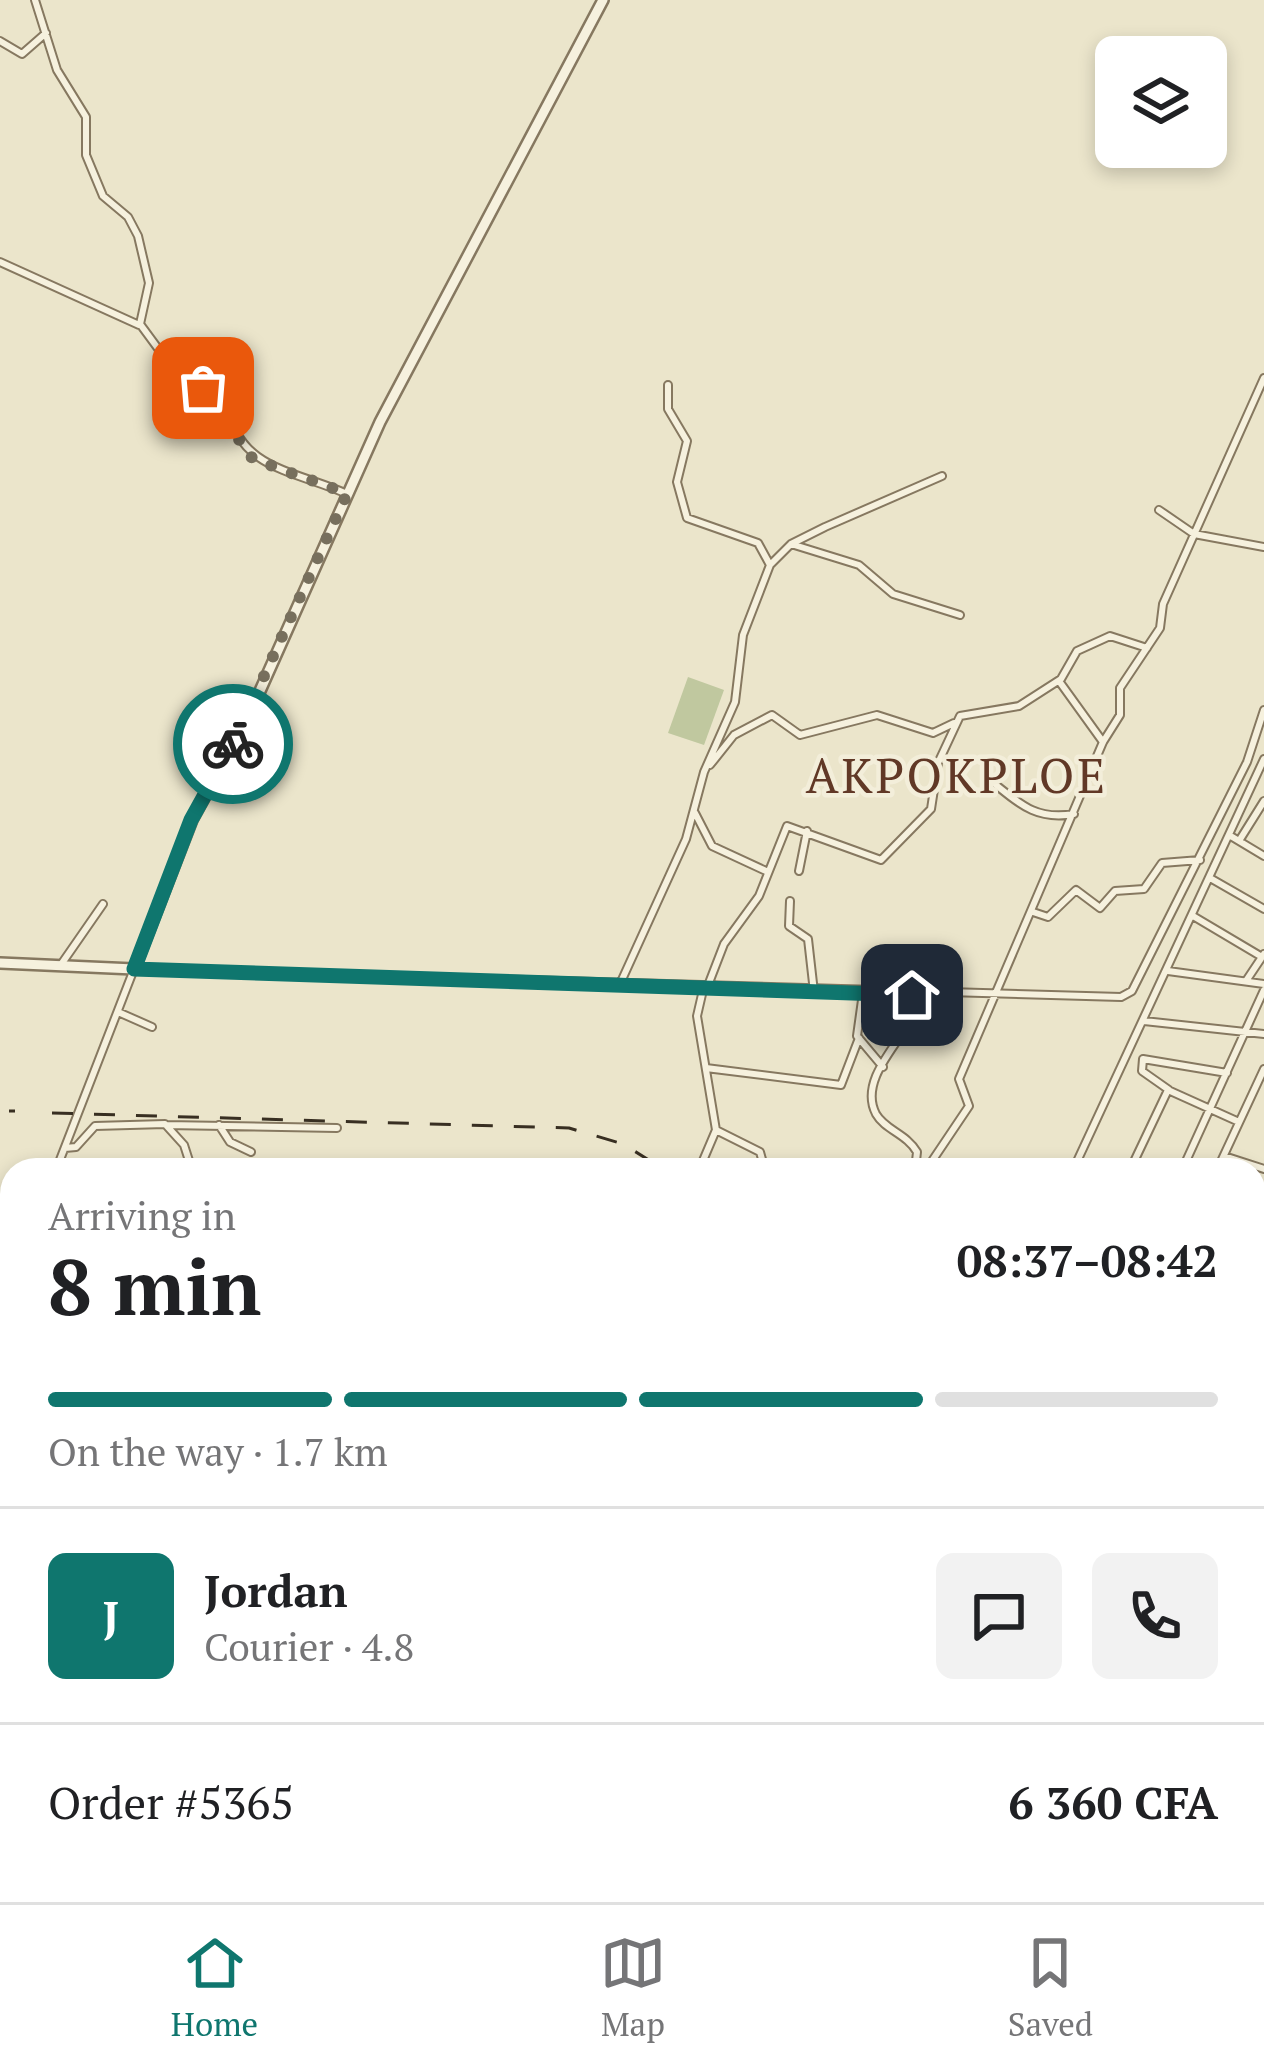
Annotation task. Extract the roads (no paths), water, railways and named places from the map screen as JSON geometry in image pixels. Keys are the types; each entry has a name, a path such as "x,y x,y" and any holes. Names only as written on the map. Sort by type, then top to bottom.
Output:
{"street":[{"path":"35,0 57,70 86,117 86,155 103,196 128,218 138,236 149,283 138,316 142,327 179,377 230,408 231,422 250,456 347,494"},
{"path":"61,1158 191,820 247,720 380,422 603,0"},
{"path":"0,40 22,55 46,33"},
{"path":"0,262 142,327"},
{"path":"934,1158 969,1106 959,1079 1103,742 1120,715 1120,688 1148,648 1264,378"},
{"path":"668,385 668,410 687,441 677,482 687,518 758,543 770,565"},
{"path":"620,986 687,835 704,772 735,702 743,635 770,565 791,544 882,499 942,476"},
{"path":"1159,510 1194,534 1264,548"},
{"path":"791,544 860,565 893,594 960,615"},
{"path":"704,772 734,734 772,716 800,735 877,715 933,733 970,711 1019,706 1059,681 1073,654 1110,637 1148,648"},
{"path":"1059,681 1103,742"},
{"path":"0,962 1106,999 1132,992 1199,860 1264,710"},
{"path":"704,1158 716,1130 697,1016 724,944 759,896 762,868 787,826 869,858 886,858 931,808 938,763 957,721"},
{"path":"1253,740 1264,745"},
{"path":"1079,1158 1264,759"},
{"path":"996,785 1038,815 1049,819 1074,814"},
{"path":"1238,842 1264,800 1251,789"},
{"path":"694,809 712,846 762,868"},
{"path":"800,871 808,831"},
{"path":"687,835 704,837"},
{"path":"1229,835 1264,856"},
{"path":"1033,912 1048,917 1076,890 1100,908 1115,891 1144,889 1162,862 1199,860"},
{"path":"1210,878 1264,909"},
{"path":"790,901 789,926 808,939 814,992"},
{"path":"60,966 103,904"},
{"path":"1192,916 1263,955 1246,981"},
{"path":"1168,971 1264,987 1188,1158"},
{"path":"706,1068 841,1085 859,1038 863,993"},
{"path":"913,1158 911,1143 883,1122 873,1106 883,1067 918,1017 923,995"},
{"path":"118,1012 152,1027"},
{"path":"1144,1021 1264,1034"},
{"path":"859,1038 883,1067"},
{"path":"1227,1072 1144,1059 1142,1071 1169,1090 1239,1122"},
{"path":"1230,1158 1224,1156 1264,1069"},
{"path":"1136,1158 1169,1090"},
{"path":"166,1125 184,1145 188,1158"},
{"path":"219,1125 230,1142 251,1153"},
{"path":"65,1148 76,1147 95,1126 337,1127"},
{"path":"716,1130 760,1152 762,1158"}],"railway":[{"path":"9,1111 15,1111"},
{"path":"52,1113 569,1128 623,1144 646,1158"}],"district":[{"name":"AKPOKPLOE","path":"957,776"}]}
